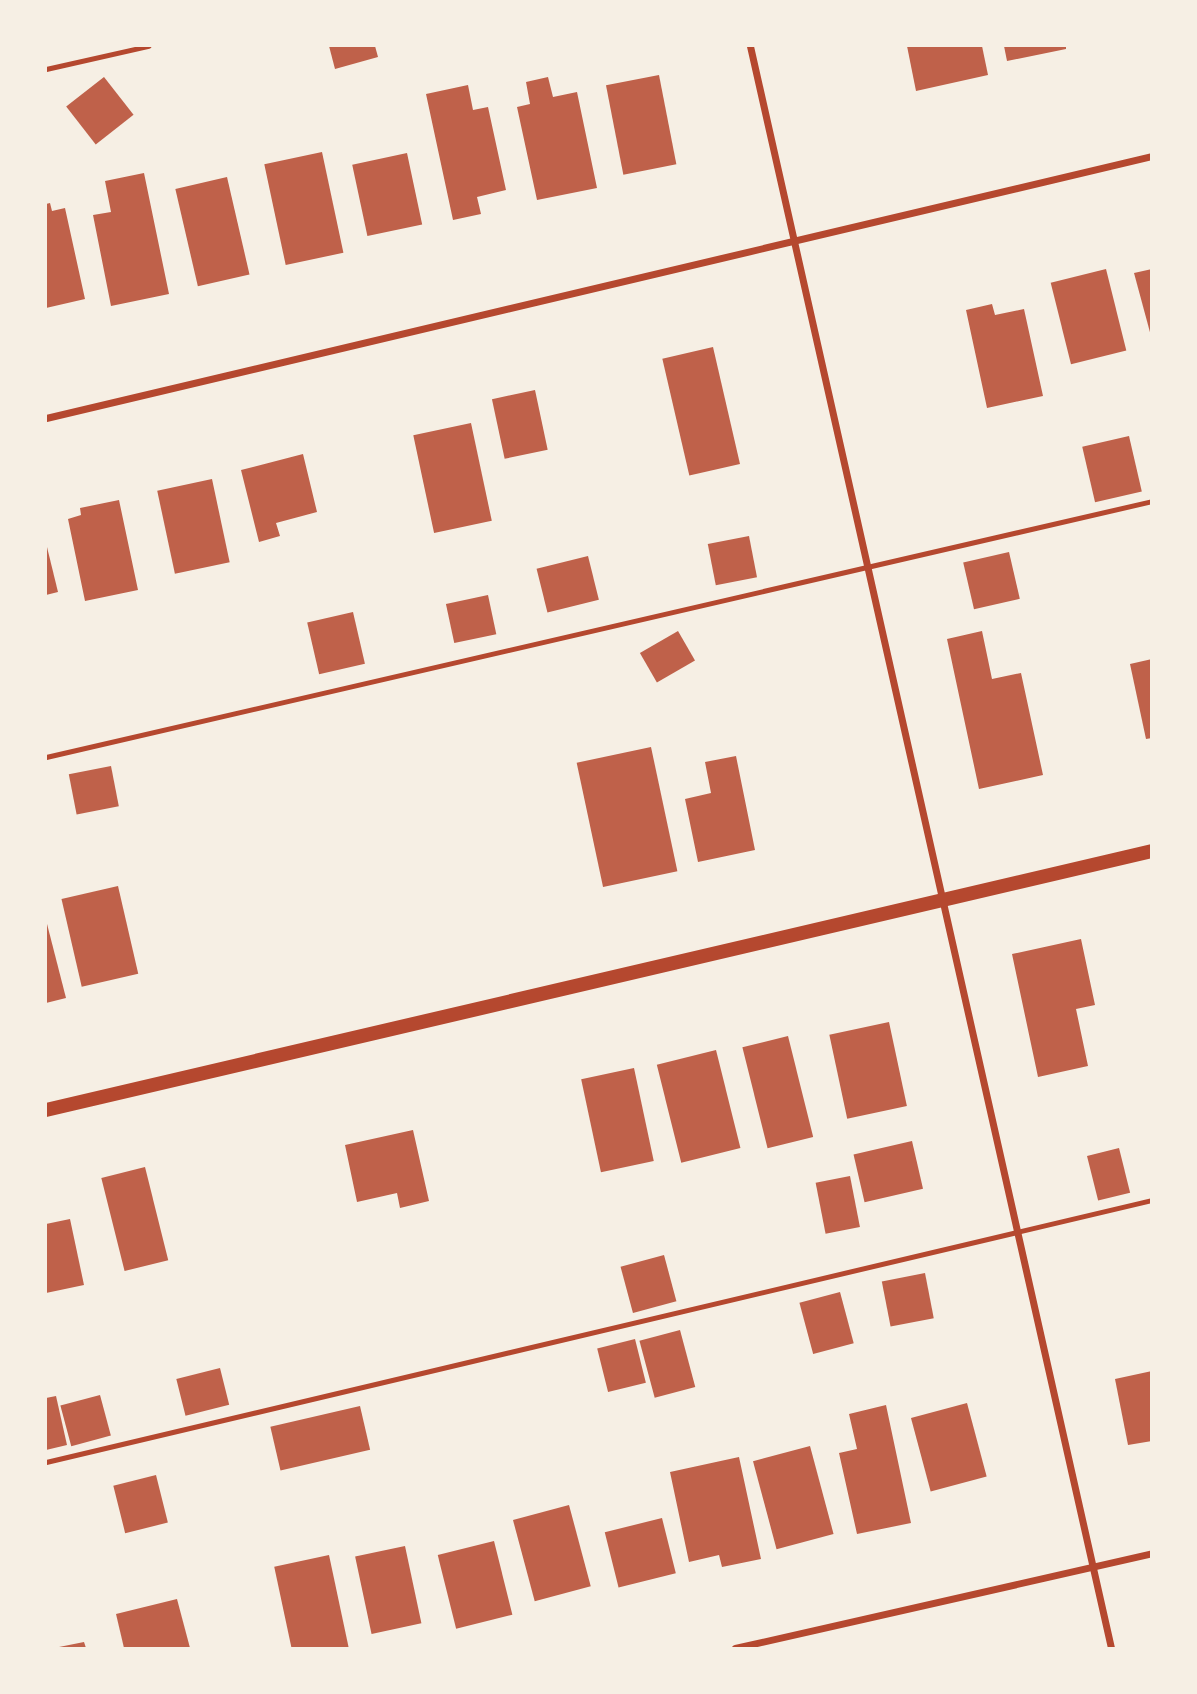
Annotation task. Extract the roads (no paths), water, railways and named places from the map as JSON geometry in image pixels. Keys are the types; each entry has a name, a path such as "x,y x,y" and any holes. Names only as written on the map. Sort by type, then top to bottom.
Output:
{"main road":[{"path":"46,1110 1152,850"}],"street":[{"path":"750,46 939,901 1111,1648"},
{"path":"46,418 1152,156"},
{"path":"735,1648 1152,1553"}],"lane":[{"path":"46,69 148,46"},
{"path":"46,757 1152,501"},
{"path":"46,1462 1152,1200"}]}
